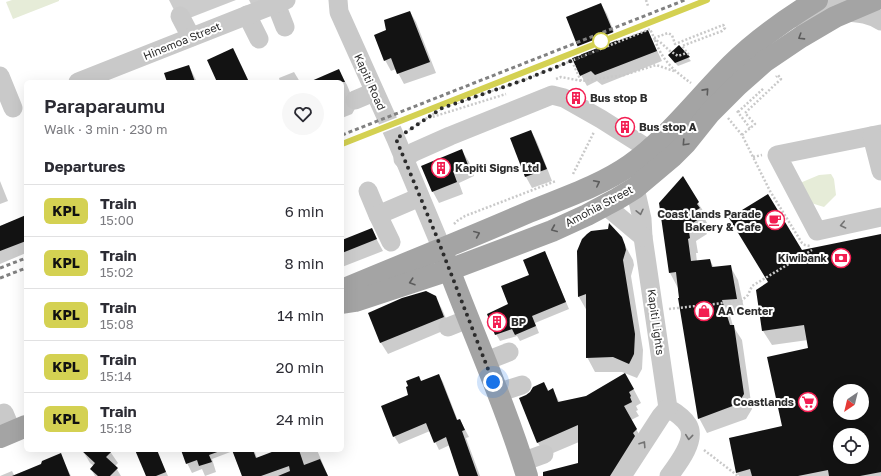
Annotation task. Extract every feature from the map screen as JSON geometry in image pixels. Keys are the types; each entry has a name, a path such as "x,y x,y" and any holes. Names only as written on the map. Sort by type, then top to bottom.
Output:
{"main road":[{"name":"Amohia Street","path":"344,289 593,186 629,166 650,150 719,77 746,51 783,21 817,0"},
{"name":"Amohia Street","path":"344,303 355,301 449,270 552,231 605,205 635,188 686,143 710,113 758,67 844,6 875,0"},
{"name":"Kapiti Road","path":"442,249 468,319 486,361 525,469"}],"street":[{"name":"Kapiti Road","path":"338,0 339,12 396,139 403,159 442,249"},
{"path":"283,1 286,27"},
{"name":"Hinemoa Street","path":"83,80 283,1"},
{"path":"783,21 844,6 872,16 881,21"},
{"path":"247,15 259,39"},
{"path":"180,16 191,37"},
{"path":"0,76 13,108"},
{"path":"355,100 374,92"},
{"path":"403,159 414,152 450,136 552,95 564,98 650,150"},
{"path":"881,171 877,135 777,155 817,231 881,217"},
{"name":"Kapiti Lights","path":"635,188 642,219 643,237 668,408"},
{"path":"368,191 391,242"},
{"path":"378,215 420,197"},
{"path":"605,205 643,237"},
{"path":"448,327 468,319"},
{"path":"486,361 508,352"},
{"path":"497,393 522,385"},
{"path":"622,476 661,416 668,408 681,416 688,425 690,438 689,444 678,464 669,476"},
{"path":"525,469 544,454"}],"path":[{"path":"646,0 648,6"},
{"path":"396,139 442,108 524,80 650,30 654,38 678,56 688,54 681,45 722,31 725,28 723,25 675,44 672,35 668,33 654,38"},
{"path":"572,61 582,81"},
{"path":"550,81 561,77 582,81 624,75 656,65 674,71"},
{"path":"742,135 755,124 745,113 781,78 778,76 771,81"},
{"path":"750,128 738,114 766,87"},
{"path":"425,119 507,94"},
{"path":"569,177 576,171 600,119"},
{"path":"452,226 465,216 557,180"},
{"path":"654,311 740,300 748,295 752,286 812,250"},
{"path":"689,444 703,450 731,473 738,476"}],"green space":[{"path":"12,0 59,1 13,19 6,2"},
{"path":"831,174 834,179 836,195 824,207 811,203 800,183 819,175"}],"building":[{"path":"601,3 617,41 648,30 657,51 595,75 591,71 580,76 572,58 581,55 566,17"},
{"path":"410,11 430,62 397,74 391,58 384,61 374,35 386,30 384,20"},
{"path":"679,45 690,57 675,63 668,55"},
{"path":"233,48 248,80 216,80 207,60"},
{"path":"189,65 194,80 166,80 164,73"},
{"path":"339,69 345,82 344,80 314,80"},
{"path":"531,130 547,169 525,177 510,138"},
{"name":"Kapiti Signs Ltd","path":"462,149 468,165 453,171 457,182 432,192 421,166"},
{"path":"683,176 699,202 697,204 700,208 695,211 699,219 688,226 691,261 710,259 712,267 731,265 737,299 722,300 730,325 734,325 744,394 738,404 698,419 678,298 676,272 669,273 659,203"},
{"path":"768,194 802,250 881,234 881,472 860,476 829,476 828,470 798,476 752,476 750,469 736,473 729,438 782,426 767,357 808,348 804,325 762,331 756,290 768,282 729,218"},
{"path":"24,216 24,242 0,251 0,226"},
{"path":"609,223 622,237 626,250 623,260 635,334 634,354 629,364 613,357 586,358 586,294 578,297 577,251 582,239 587,234 591,231 608,229"},
{"path":"372,228 377,239 344,252 344,239"},
{"path":"545,251 566,302 532,316 536,326 515,335 512,329 495,335 487,314 508,304 501,286 529,275 523,260"},
{"path":"426,291 436,296 444,317 380,343 368,313 402,298"},
{"path":"625,373 634,389 629,392 632,402 624,406 637,429 633,433 635,436 610,476 543,476 543,472 578,463 578,425 537,443 519,398 530,392 533,387 544,382 548,391 553,388 558,402 586,396"},
{"path":"439,374 457,420 460,419 465,430 462,431 478,476 459,476 446,437 434,443 426,423 393,437 381,406 408,395 406,387 408,386 406,381 419,376 421,381"},
{"path":"83,452 111,452 106,457 118,468 110,476 98,476 90,469 95,463"},
{"path":"136,452 158,452 166,472 156,476 146,476"},
{"path":"182,452 217,452 209,455 212,462 199,466 197,460 186,464"},
{"path":"233,452 254,452 256,458 272,452 300,452 304,465 320,459 328,476 278,476 290,471 289,466 261,476 242,476"},
{"path":"61,453 70,476 12,476 41,464 42,461"}],"railway":[{"path":"344,134 685,0"},
{"path":"344,143 707,0"},
{"path":"0,268 24,259"},
{"path":"0,278 24,269"}],"train":[{"name":"KPL","path":"344,143 707,0"}],"place":[{"name":"Bus stop B","path":"576,98"},
{"name":"Bus stop A","path":"625,127"},
{"name":"Kapiti Signs Ltd","path":"441,168"},
{"name":"Coast lands Parade Bakery & Cafe","path":"775,220"},
{"name":"Kiwibank","path":"841,258"},
{"name":"AA Center","path":"704,311"},
{"name":"BP","path":"497,322"},
{"name":"Coastlands","path":"808,402"}],"route":[{"path":"493,382 436,235 403,159 396,139 442,108 524,80 598,50 601,41"}]}
